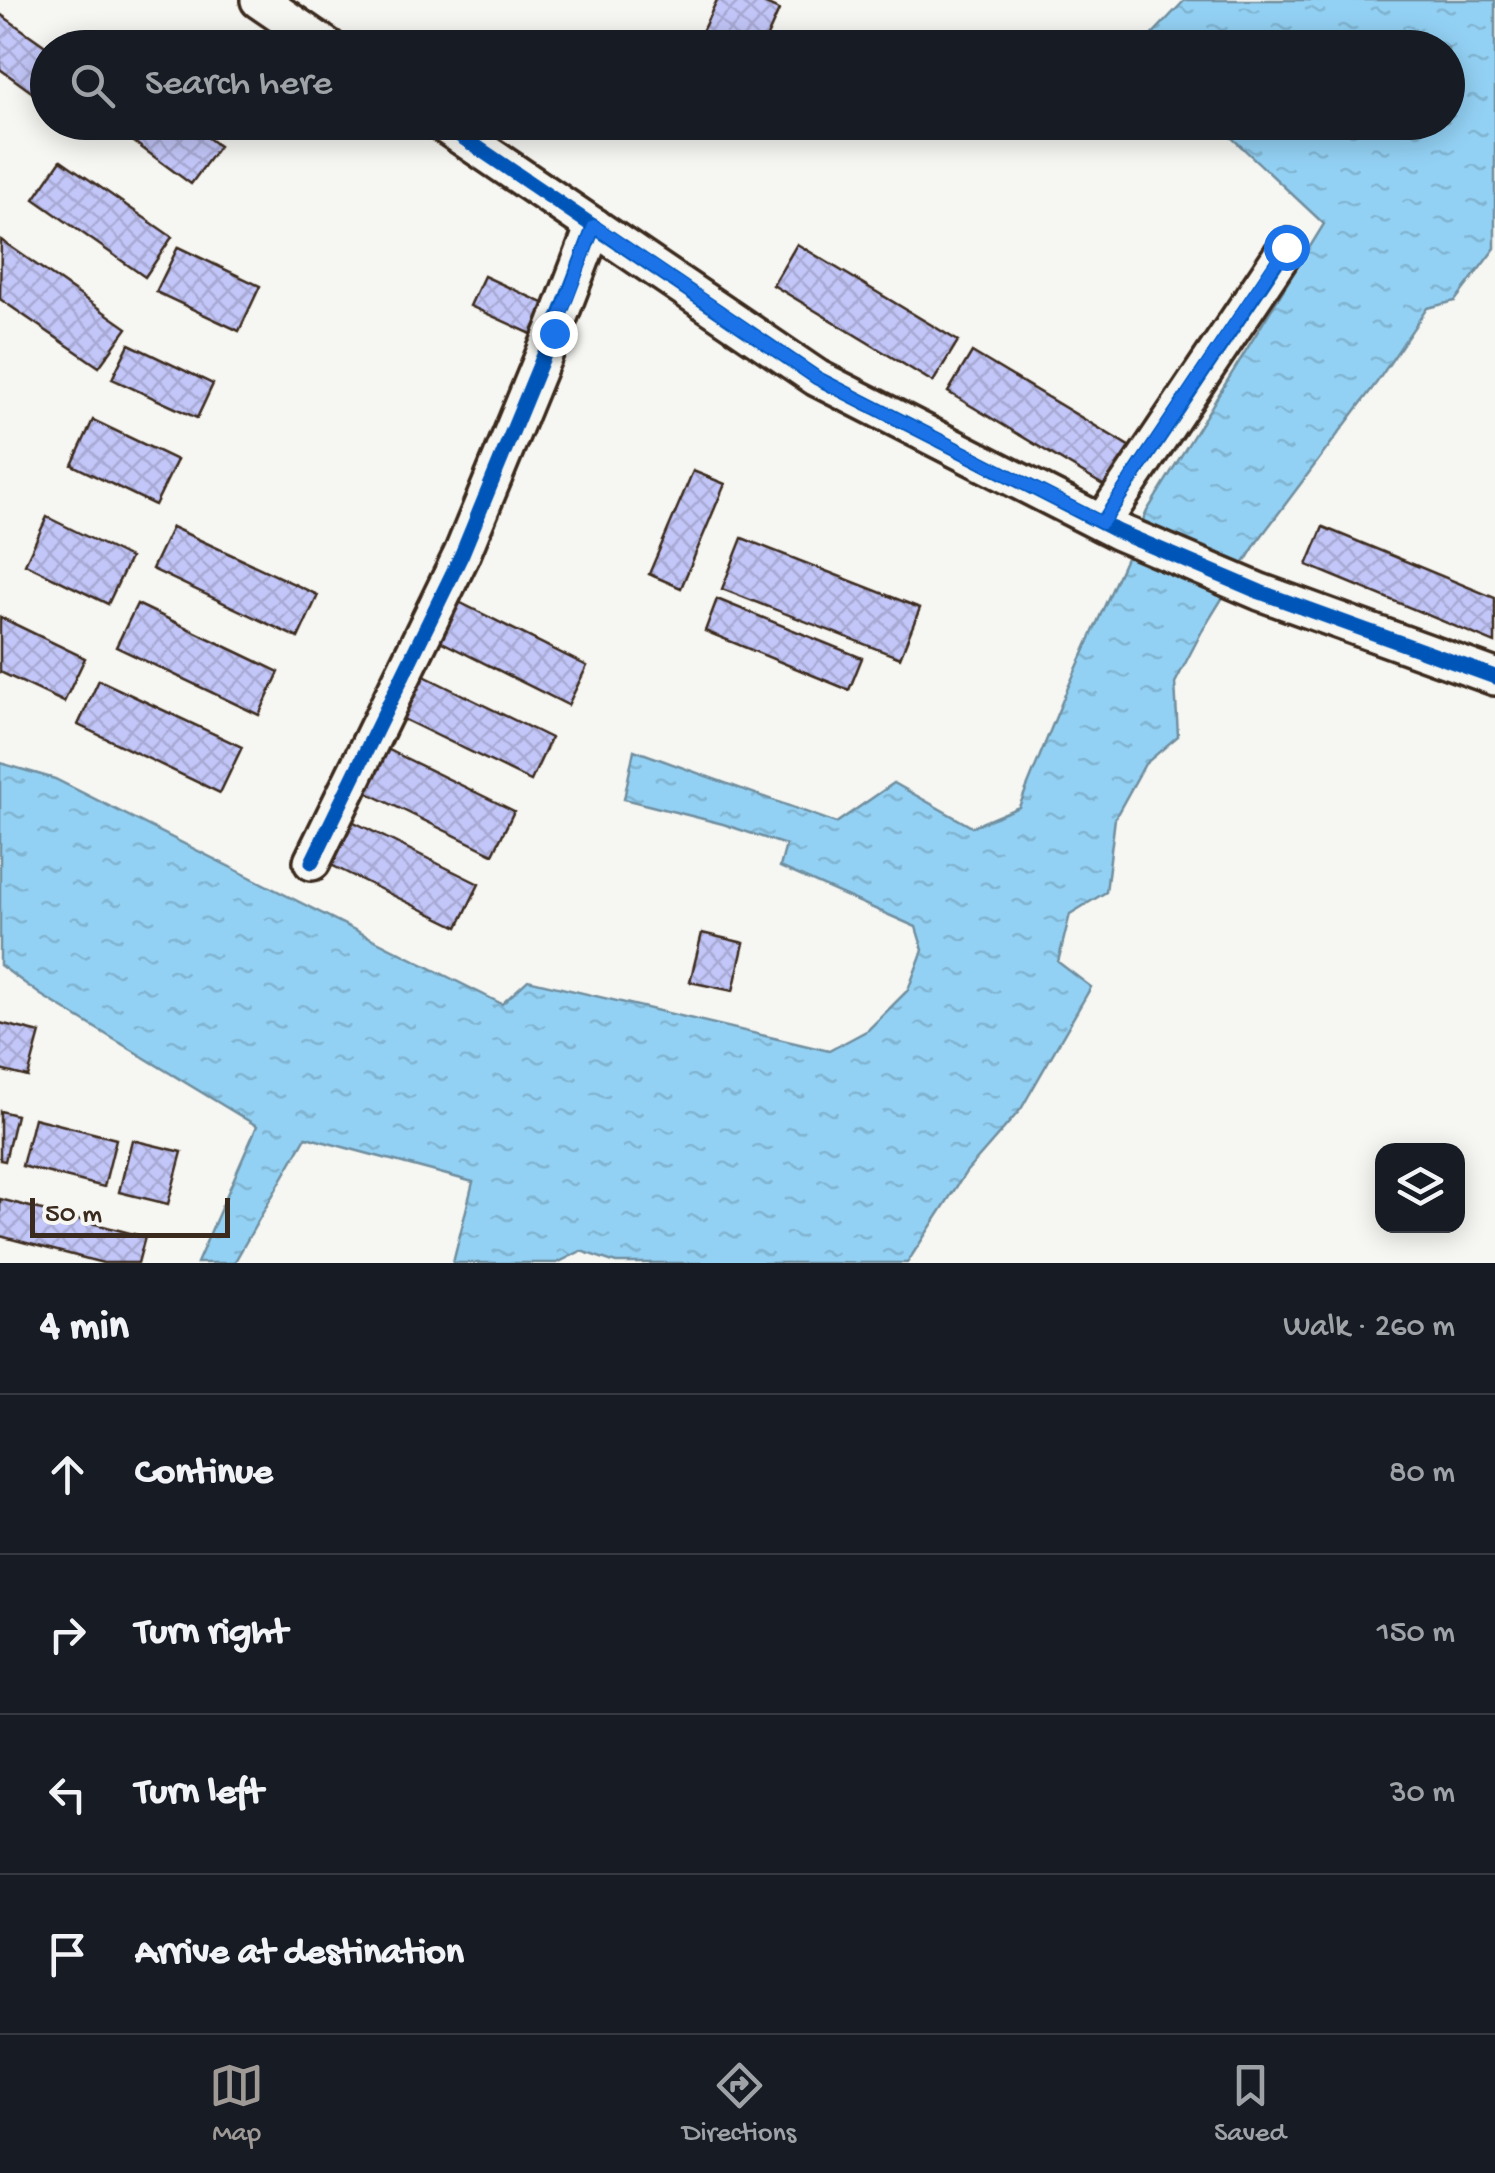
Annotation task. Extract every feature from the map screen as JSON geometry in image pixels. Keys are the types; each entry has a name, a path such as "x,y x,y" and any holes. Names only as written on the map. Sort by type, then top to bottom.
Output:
{"street":[{"path":"259,0 303,30"},
{"path":"467,140 817,378 1102,523 1260,592 1495,677"},
{"path":"312,862 462,554 594,226"},
{"path":"1102,523 1286,247"}],"water":[{"path":"1185,0 1495,0 1495,248 1455,301 1427,308 1377,382 1257,542 1202,631 1175,683 1178,736 1145,764 1115,818 1106,892 1070,914 1058,962 1091,987 1021,1109 966,1172 907,1263 616,1263 581,1251 557,1263 453,1263 473,1182 306,1137 234,1263 197,1263 257,1126 41,995 0,965 0,763 55,779 502,1004 528,980 829,1051 868,1030 908,990 923,950 916,927 780,867 786,845 624,799 634,750 836,823 894,783 972,827 1019,807 1147,511 1324,224 1234,140 1465,140 1465,30 1156,30"}],"building":[{"path":"717,0 757,0 779,10 770,30 703,30"},
{"path":"0,14 30,35 30,91 0,69"},
{"path":"131,140 211,140 219,146 191,184"},
{"path":"61,160 172,237 145,277 34,199"},
{"path":"1,240 127,328 99,367 0,299"},
{"path":"797,244 958,341 933,382 773,285"},
{"path":"178,247 260,286 239,331 156,292"},
{"path":"484,276 550,306 536,336 470,306"},
{"path":"129,344 213,384 197,418 112,379"},
{"path":"972,352 1132,448 1108,488 948,392"},
{"path":"93,420 177,460 155,505 72,465"},
{"path":"693,471 725,484 681,588 649,574"},
{"path":"47,517 130,558 108,604 25,564"},
{"path":"172,527 318,595 298,638 152,569"},
{"path":"1323,527 1495,598 1495,643 1307,565"},
{"path":"742,538 920,608 900,658 722,589"},
{"path":"717,599 862,658 849,690 705,631"},
{"path":"455,600 587,666 568,705 436,639"},
{"path":"137,604 279,672 259,715 116,647"},
{"path":"0,617 85,658 64,702 0,672"},
{"path":"418,673 551,738 531,781 397,716"},
{"path":"99,680 242,747 220,793 78,725"},
{"path":"383,747 514,811 493,854 362,790"},
{"path":"348,819 479,884 458,927 327,863"},
{"path":"702,933 744,943 733,991 690,982"},
{"path":"0,1023 40,1033 28,1077 0,1070"},
{"path":"0,1111 16,1115 5,1161 0,1160"},
{"path":"34,1118 116,1139 104,1187 22,1166"},
{"path":"132,1140 182,1152 168,1204 119,1192"},
{"path":"0,1199 145,1237 138,1263 103,1263 0,1236"}],"cycle path":[{"path":"467,140 817,378 1119,532 1260,592 1495,677"},
{"path":"312,862 462,554 594,226"},
{"path":"1102,523 1287,247"}],"route":[{"path":"554,333 594,226 817,378 1102,523 1286,247"}]}
